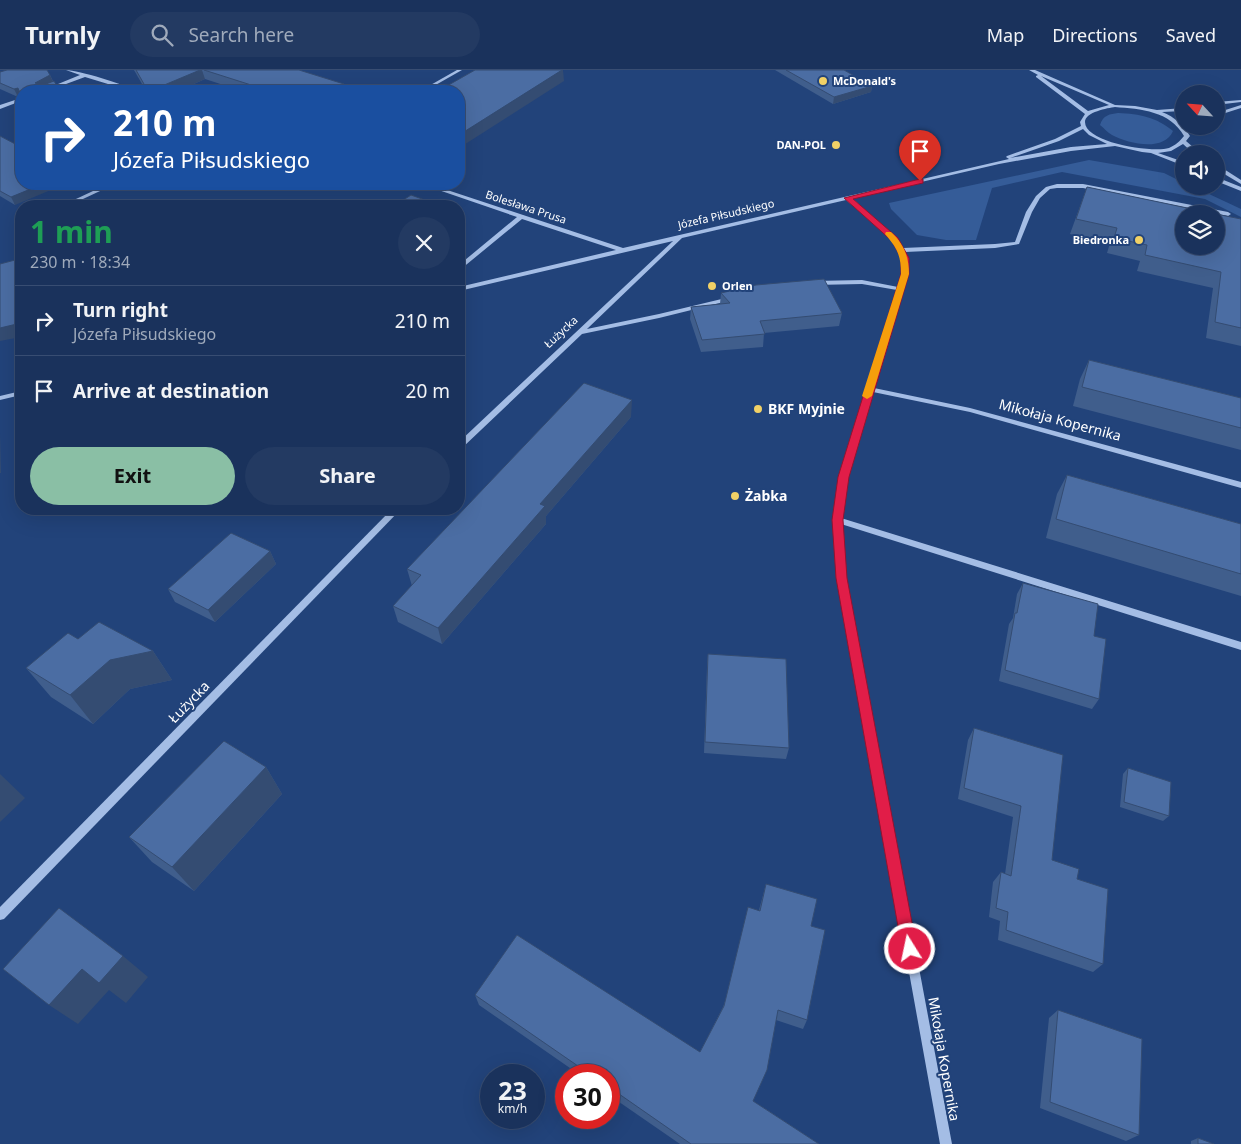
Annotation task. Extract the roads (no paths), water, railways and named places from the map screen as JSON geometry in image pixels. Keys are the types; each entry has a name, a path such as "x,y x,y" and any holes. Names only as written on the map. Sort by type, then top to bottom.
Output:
{"street":[{"path":"68,70 116,85"},
{"path":"433,85 460,70"},
{"path":"1031,70 1115,106 1155,112 1175,121"},
{"path":"1031,70 1087,113"},
{"path":"59,85 85,75"},
{"path":"1225,103 1241,101"},
{"path":"0,108 15,102"},
{"path":"1114,145 1095,136 1084,126 1083,119 1087,113 1094,110 1115,106"},
{"path":"1225,112 1241,106"},
{"path":"1155,112 1175,110"},
{"path":"999,162 1028,148 1072,135 1084,126"},
{"path":"1148,151 1176,147 1184,142 1187,135"},
{"path":"1184,142 1188,145"},
{"path":"999,162 1071,149 1114,145 1148,151 1175,161"},
{"name":"Józefa Piłsudskiego","path":"465,288 999,162"},
{"path":"1225,172 1241,182"},
{"path":"1225,182 1241,189"},
{"path":"848,198 895,240 901,250 994,246 1017,243 1024,223 1045,189 1060,185 1084,186 1228,214"},
{"path":"77,200 99,190"},
{"name":"Bolesława Prusa","path":"442,190 622,250"},
{"path":"465,263 522,216"},
{"name":"Łużycka","path":"465,440 681,236"},
{"name":"Mikołaja Kopernika","path":"901,250 905,258 905,274 844,477 837,520 842,578 946,1144"},
{"path":"802,284 862,282 900,289"},
{"path":"580,332 737,298"},
{"name":"Mikołaja Kopernika","path":"869,389 970,410 1241,485"},
{"path":"0,398 15,394"},
{"name":"Łużycka","path":"0,915 391,515"},
{"path":"837,520 1241,646"}],"place":[{"name":"McDonald's","path":"823,81"},
{"name":"DAN-POL","path":"836,145"},
{"name":"Biedronka","path":"1139,240"},
{"name":"Orlen","path":"712,286"},
{"name":"BKF Myjnie","path":"758,409"},
{"name":"Żabka","path":"735,496"}]}
